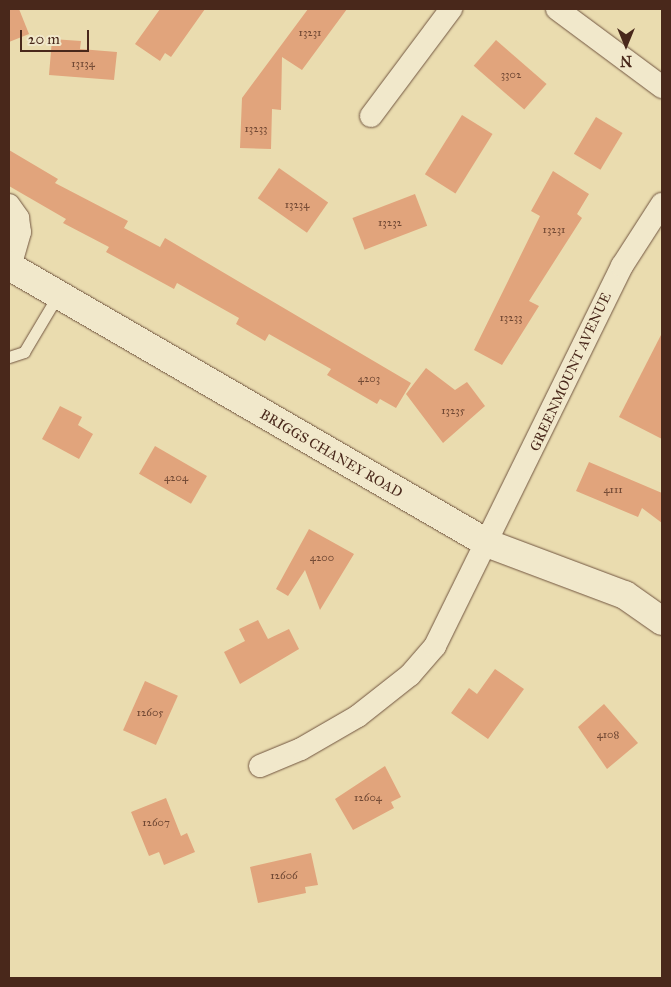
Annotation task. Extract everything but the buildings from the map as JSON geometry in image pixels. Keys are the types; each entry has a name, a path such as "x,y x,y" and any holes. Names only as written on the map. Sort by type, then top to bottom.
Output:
{"main road":[{"name":"BRIGGS CHANEY ROAD","path":"9,266 489,544 625,595 662,622"}],"street":[{"path":"371,116 451,9"},
{"path":"557,9 662,87"},
{"name":"GREENMOUNT AVENUE","path":"260,766 301,749 358,716 410,675 444,630 489,544 622,266 662,204"},
{"path":"9,205 18,218 20,232 9,266"}],"lane":[{"path":"9,357 24,352 58,295"}]}
